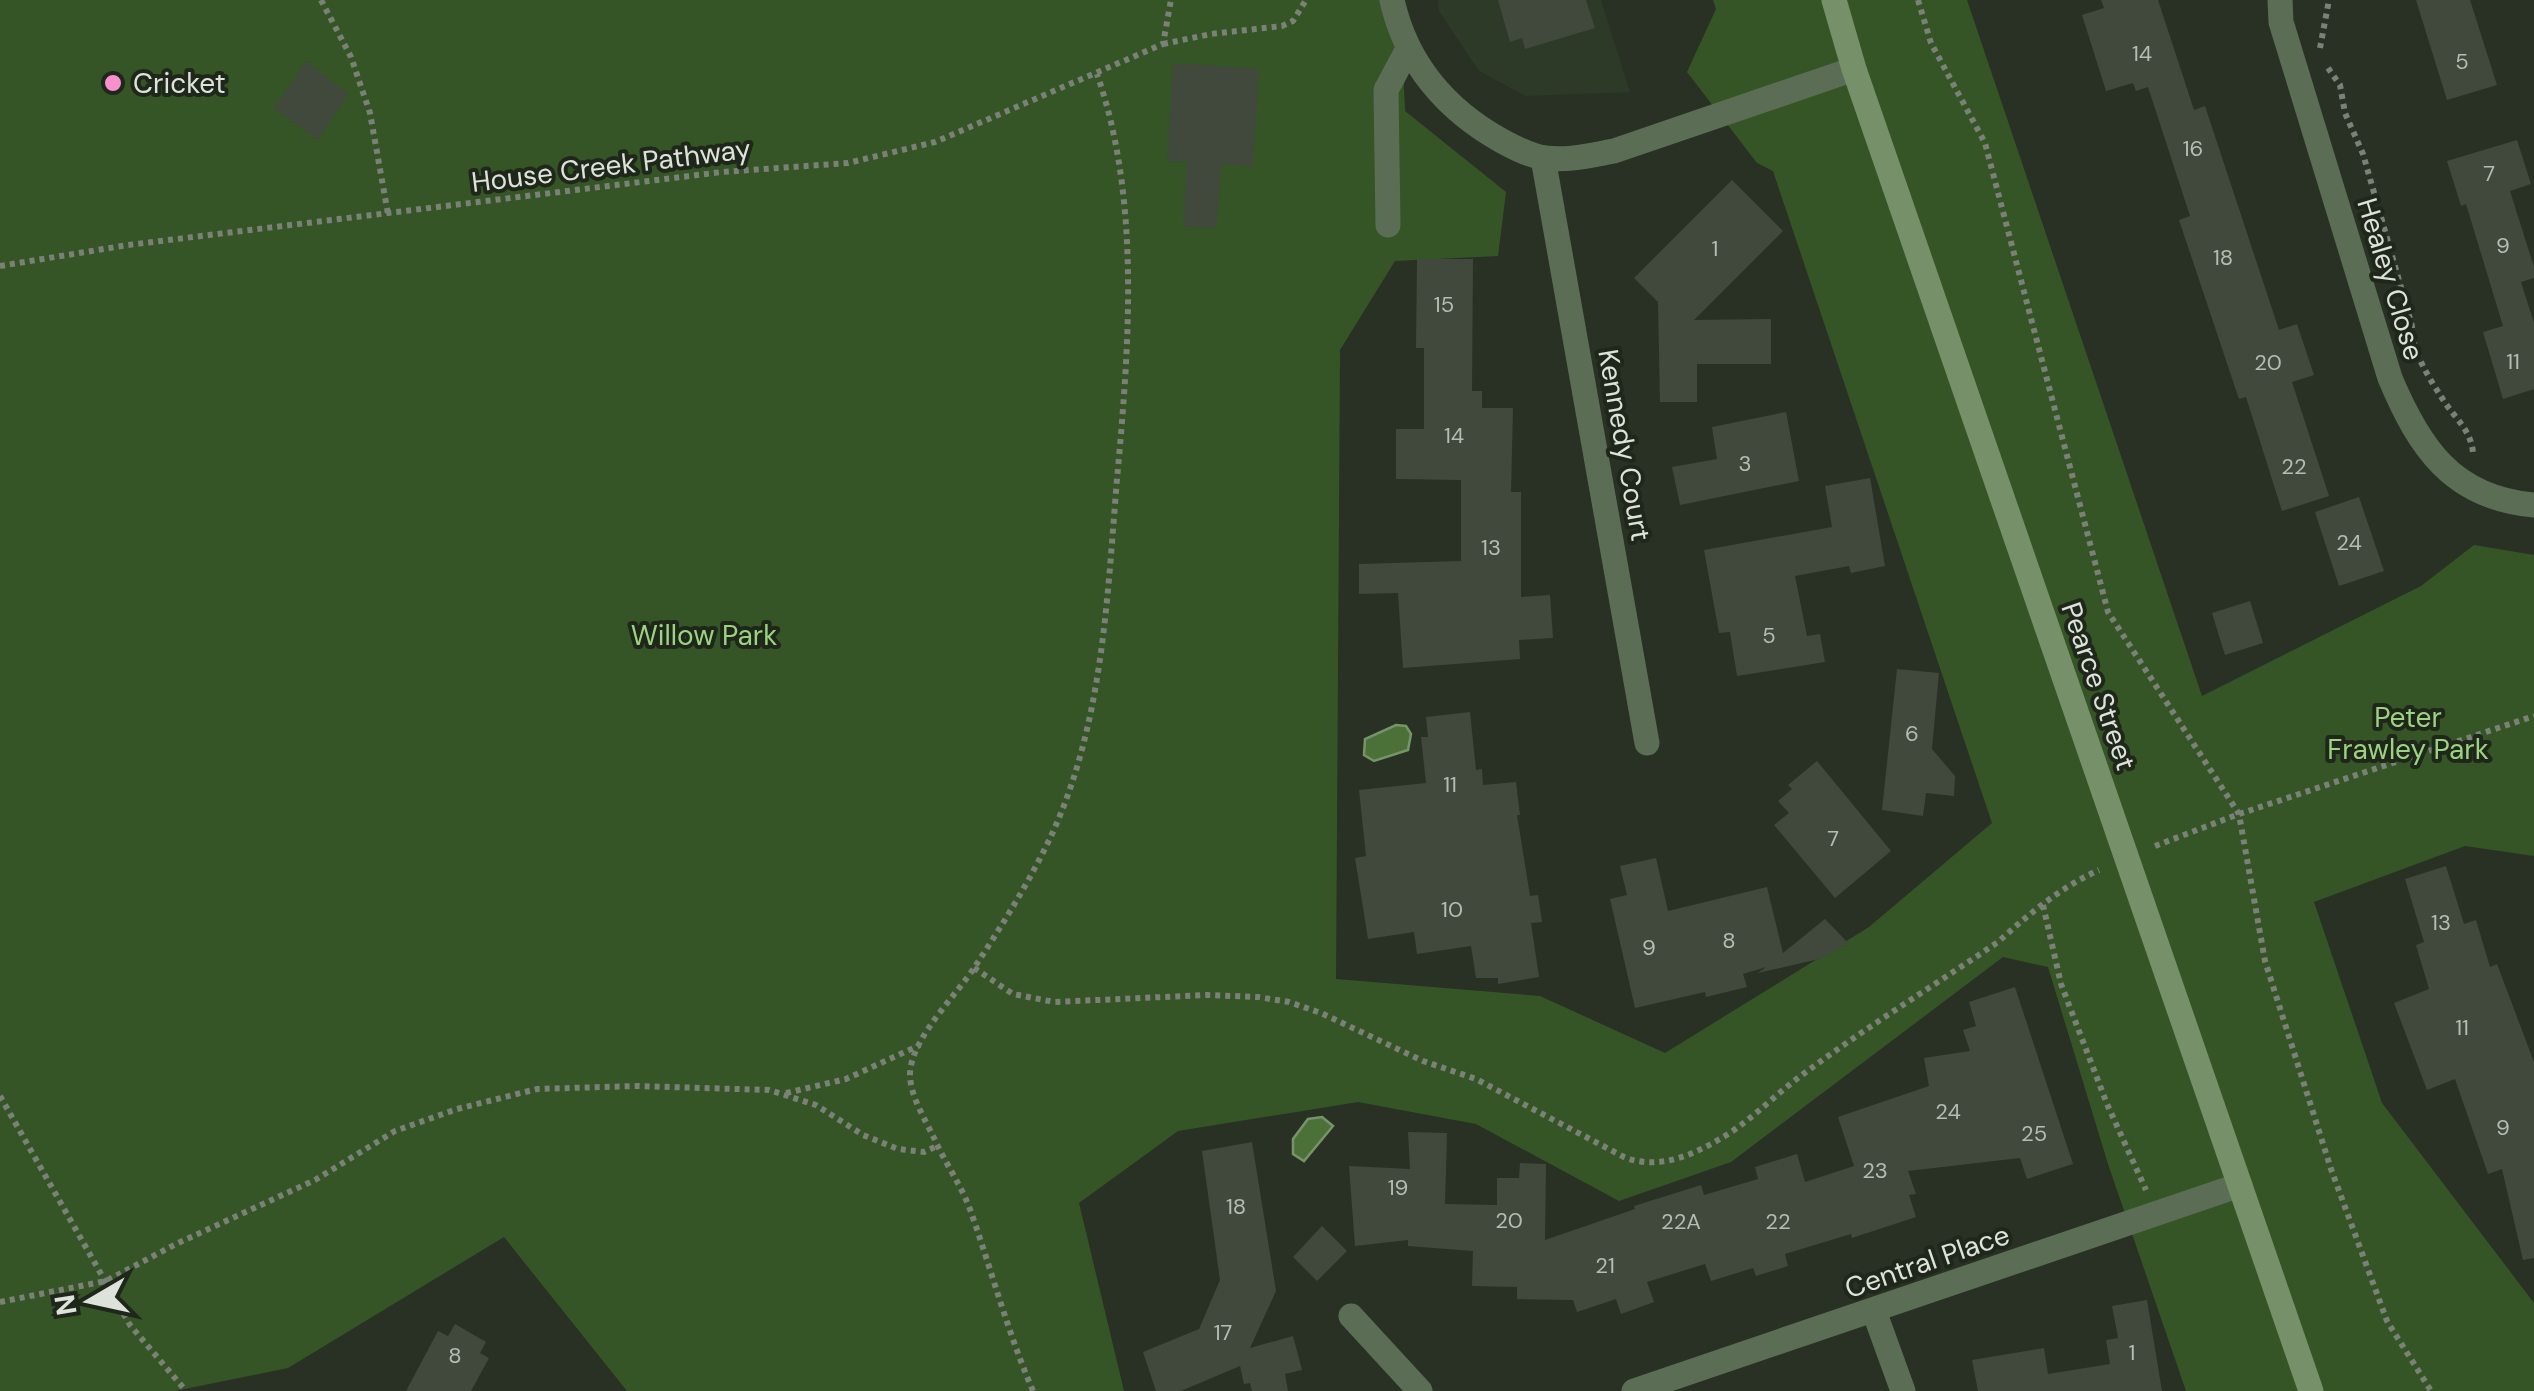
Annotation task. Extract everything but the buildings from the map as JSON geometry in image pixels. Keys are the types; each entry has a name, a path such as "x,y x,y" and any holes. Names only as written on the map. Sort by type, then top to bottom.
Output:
{"main road":[{"name":"Pearce Street","path":"1834,0 1854,69 2311,1391"}],"street":[{"path":"1392,0 1401,36 1419,69 1448,103 1484,131 1543,158 1580,157 1614,150 1854,69"},
{"name":"Healey Close","path":"2280,0 2282,22 2390,378 2422,444 2440,466 2466,482 2494,497 2534,505"},
{"path":"1388,225 1386,90 1408,48"},
{"name":"Kennedy Court","path":"1543,158 1647,743"},
{"name":"Central Place","path":"1634,1391 2240,1185"},
{"path":"1874,1311 1903,1391"},
{"path":"1351,1316 1420,1391"}],"path":[{"path":"322,0 350,56 370,113 388,214"},
{"path":"1163,44 1171,0"},
{"name":"House Creek Pathway","path":"0,266 128,245 722,172 848,163 935,142 1163,44 1282,26 1293,20 1306,0"},
{"path":"1918,0 1931,43 1985,142 2108,612 2239,814 2265,961 2332,1169 2387,1322 2431,1391"},
{"path":"2320,53 2329,0"},
{"path":"2324,63 2340,85 2345,113 2363,154 2412,326 2412,339 2442,398 2470,434 2474,462 2466,482"},
{"path":"1033,1391 970,1209 912,1086 911,1068 920,1045 974,968 1051,835 1080,761 1105,627 1128,374 1127,292 1118,156 1109,109 1096,74"},
{"path":"2156,846 2239,814 2534,716"},
{"path":"974,968 1013,994 1054,1002 1207,996 1289,1002 1423,1061 1476,1079 1624,1158 1649,1164 1673,1160 1716,1142 1748,1121 1800,1076 1998,942 2078,880 2100,870"},
{"path":"2043,905 2061,984 2156,1214"},
{"path":"785,1093 846,1078 920,1045"},
{"path":"0,1302 106,1281 176,1244 283,1197 395,1130 503,1097 556,1086 749,1088 785,1093 884,1145 914,1152 938,1146"},
{"path":"0,1096 130,1325 186,1391"}],"shaded area":[{"path":"1438,0 1601,0 1630,92 1526,96 1479,71 1439,11"},
{"path":"1396,725 1406,726 1411,734 1408,750 1374,761 1364,755 1365,739"},
{"path":"1322,1117 1333,1126 1304,1161 1293,1154 1293,1139 1308,1119"}],"green space":[{"name":"Willow Park","path":"0,0 1400,0 1405,111 1506,192 1498,256 1395,261 1340,350 1336,979 1540,996 1665,1053 1869,927 1992,823 1773,171 1757,163 1687,72 1716,9 1713,0 1967,0 2202,696 2421,586 2474,545 2534,555 2534,856 2465,846 2314,902 2382,1103 2534,1303 2534,1391 2186,1391 2108,1164 2048,967 2003,957 1731,1162 1619,1201 1476,1124 1358,1102 1178,1131 1079,1203 1124,1391 627,1391 504,1237 288,1368 175,1391 0,1391"}],"place":[{"name":"Cricket","path":"113,83"}],"park label":[{"name":"Peter Frawley Park","path":"2408,733"}]}
